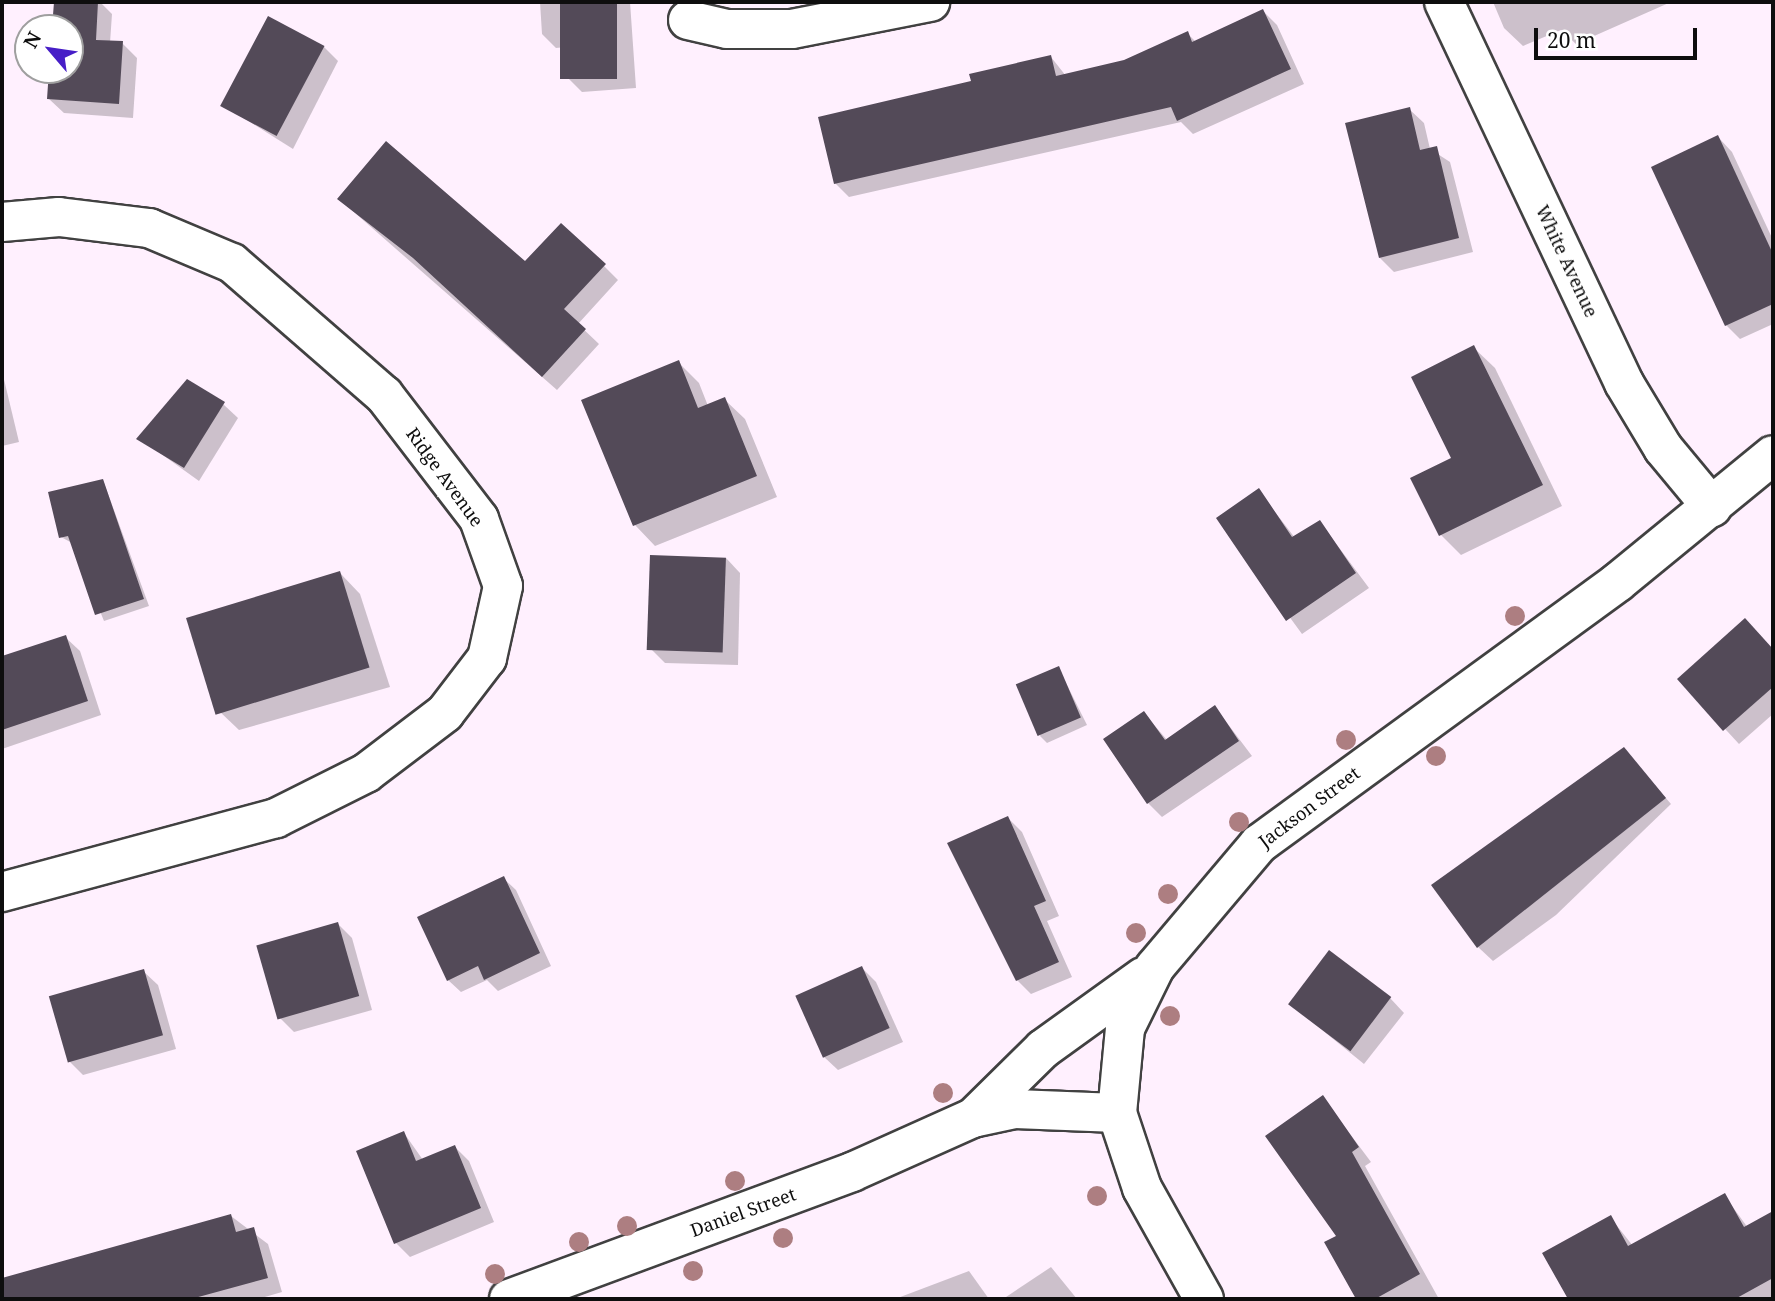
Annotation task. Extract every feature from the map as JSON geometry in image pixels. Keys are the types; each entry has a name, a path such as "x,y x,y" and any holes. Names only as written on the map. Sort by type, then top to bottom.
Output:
{"street":[{"path":"688,20 727,29 792,29 930,2"},
{"name":"White Avenue","path":"1444,2 1623,383 1663,448 1712,507"},
{"name":"Ridge Avenue","path":"2,222 59,217 149,228 232,263 384,395 479,519 503,586 487,658 445,713 366,773 276,818 2,892"},
{"name":"Jackson Street","path":"1204,1299 1142,1188 1117,1113 1125,1028 1156,967 1259,844 1712,507 1773,455"},
{"name":"Daniel Street","path":"973,1118 1043,1049 1156,967"},
{"name":"Daniel Street","path":"509,1299 852,1172 973,1118 1015,1109 1117,1113"}],"building":[{"path":"54,2 98,2 96,40 123,41 119,104 47,99 48,84 84,84 84,14 53,14"},
{"path":"560,2 617,2 617,79 560,79"},
{"path":"1263,9 1291,69 1177,121 1171,107 834,184 818,117 971,81 969,74 1051,55 1056,76 1124,60 1188,31 1192,42"},
{"path":"268,16 325,46 277,136 220,106"},
{"path":"1410,107 1420,150 1437,146 1459,238 1379,258 1345,123"},
{"path":"1718,135 1773,254 1773,304 1725,326 1651,167"},
{"path":"386,141 525,261 561,223 606,264 564,309 586,329 542,377 413,258 337,199"},
{"path":"1474,345 1543,485 1439,536 1410,478 1451,458 1411,377"},
{"path":"679,360 698,408 725,397 757,476 633,526 581,400"},
{"path":"187,379 225,402 184,468 136,439"},
{"path":"103,479 144,599 95,615 68,536 59,538 48,492"},
{"path":"1259,488 1292,537 1320,520 1356,573 1286,621 1216,518"},
{"path":"650,555 726,558 723,653 647,650"},
{"path":"340,571 370,668 216,715 186,618"},
{"path":"1745,618 1773,649 1773,687 1723,731 1677,679"},
{"path":"66,635 88,701 2,730 2,656"},
{"path":"1059,666 1081,718 1038,736 1016,684"},
{"path":"1215,705 1239,741 1147,804 1103,739 1144,711 1165,740"},
{"path":"1624,747 1666,798 1477,948 1431,885"},
{"path":"1008,816 1046,901 1034,906 1059,962 1016,981 947,843"},
{"path":"504,876 540,953 484,980 478,966 447,981 417,917"},
{"path":"338,922 359,996 278,1019 256,945"},
{"path":"1329,950 1391,997 1350,1051 1288,1004"},
{"path":"862,966 890,1028 823,1058 795,996"},
{"path":"144,969 163,1035 68,1063 49,996"},
{"path":"1323,1095 1359,1147 1352,1152 1420,1274 1375,1299 1356,1299 1324,1242 1336,1236 1265,1136"},
{"path":"404,1131 416,1161 455,1145 481,1208 394,1244 356,1151"},
{"path":"1725,1193 1744,1227 1773,1211 1773,1278 1735,1299 1568,1299 1542,1253 1611,1215 1628,1246"},
{"path":"231,1214 236,1232 254,1227 268,1278 191,1299 2,1299 2,1278"}]}
